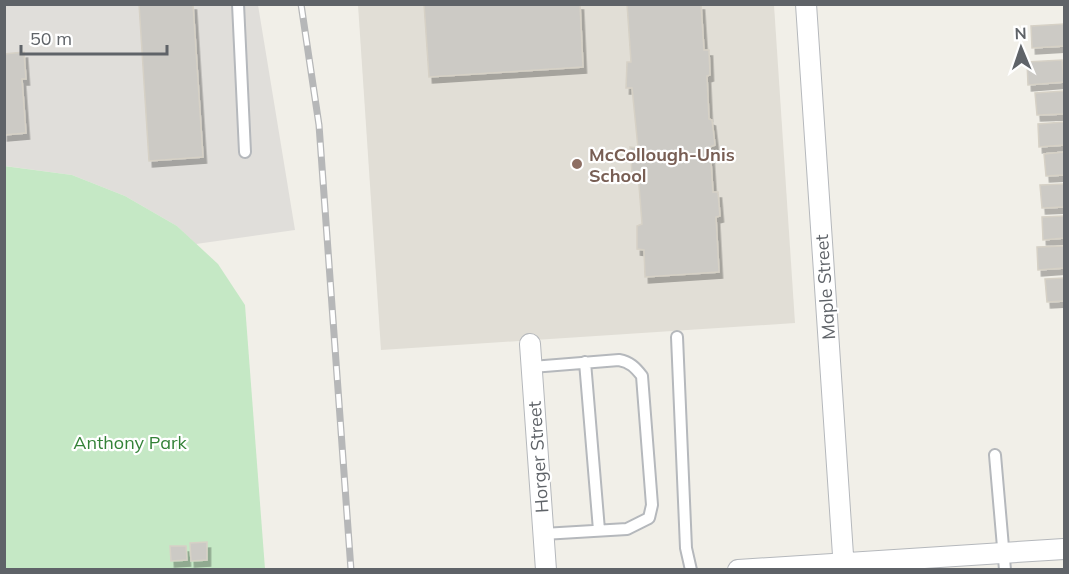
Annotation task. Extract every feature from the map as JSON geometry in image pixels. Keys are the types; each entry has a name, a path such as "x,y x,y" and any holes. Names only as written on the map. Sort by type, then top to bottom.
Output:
{"street":[{"name":"Maple Street","path":"806,4 844,566"},
{"name":"Horger Street","path":"530,344 546,570"},
{"path":"738,570 1004,561 1065,549"}],"lane":[{"path":"238,4 245,152"},
{"path":"677,337 686,548 691,570"},
{"path":"531,367 619,360 628,362 642,376 652,505 649,518 627,528 543,534"},
{"path":"585,362 599,530"},
{"path":"995,455 1004,561"}],"shaded area":[{"path":"4,5 258,5 295,230 196,244 177,226 125,196 72,175 5,166"},
{"name":"McCollough-Unis School","path":"358,5 774,5 795,323 381,350"}],"green space":[{"name":"Anthony Park","path":"4,166 72,175 125,196 177,226 218,264 245,305 265,569 5,569"}],"building":[{"path":"139,4 193,4 203,157 149,161"},
{"path":"424,4 580,4 583,67 429,77"},
{"path":"627,4 701,4 704,50 709,50 710,75 707,76 709,119 712,120 715,145 710,147 713,192 718,192 720,216 716,217 719,272 645,277 644,250 637,249 637,226 642,224 638,173 632,173 630,147 638,148 632,88 626,88 627,62 631,62"},
{"path":"1064,24 1064,46 1032,48 1031,26"},
{"path":"24,52 26,79 22,79 26,133 4,135 4,54"},
{"path":"1062,60 1064,82 1028,85 1027,62"},
{"path":"1064,91 1064,114 1037,115 1035,93"},
{"path":"1064,122 1064,145 1039,147 1038,124"},
{"path":"1064,152 1064,175 1046,176 1044,154"},
{"path":"1064,184 1064,207 1042,208 1040,185"},
{"path":"1064,216 1064,238 1043,240 1042,217"},
{"path":"1064,246 1064,268 1038,270 1037,247"},
{"path":"1064,278 1064,301 1047,302 1045,279"},
{"path":"207,542 207,560 191,561 190,543"},
{"path":"170,546 186,546 187,560 171,561"}],"railway":[{"path":"301,4 319,125 351,570"}],"place":[{"name":"McCollough-Unis School","path":"577,164"}]}
